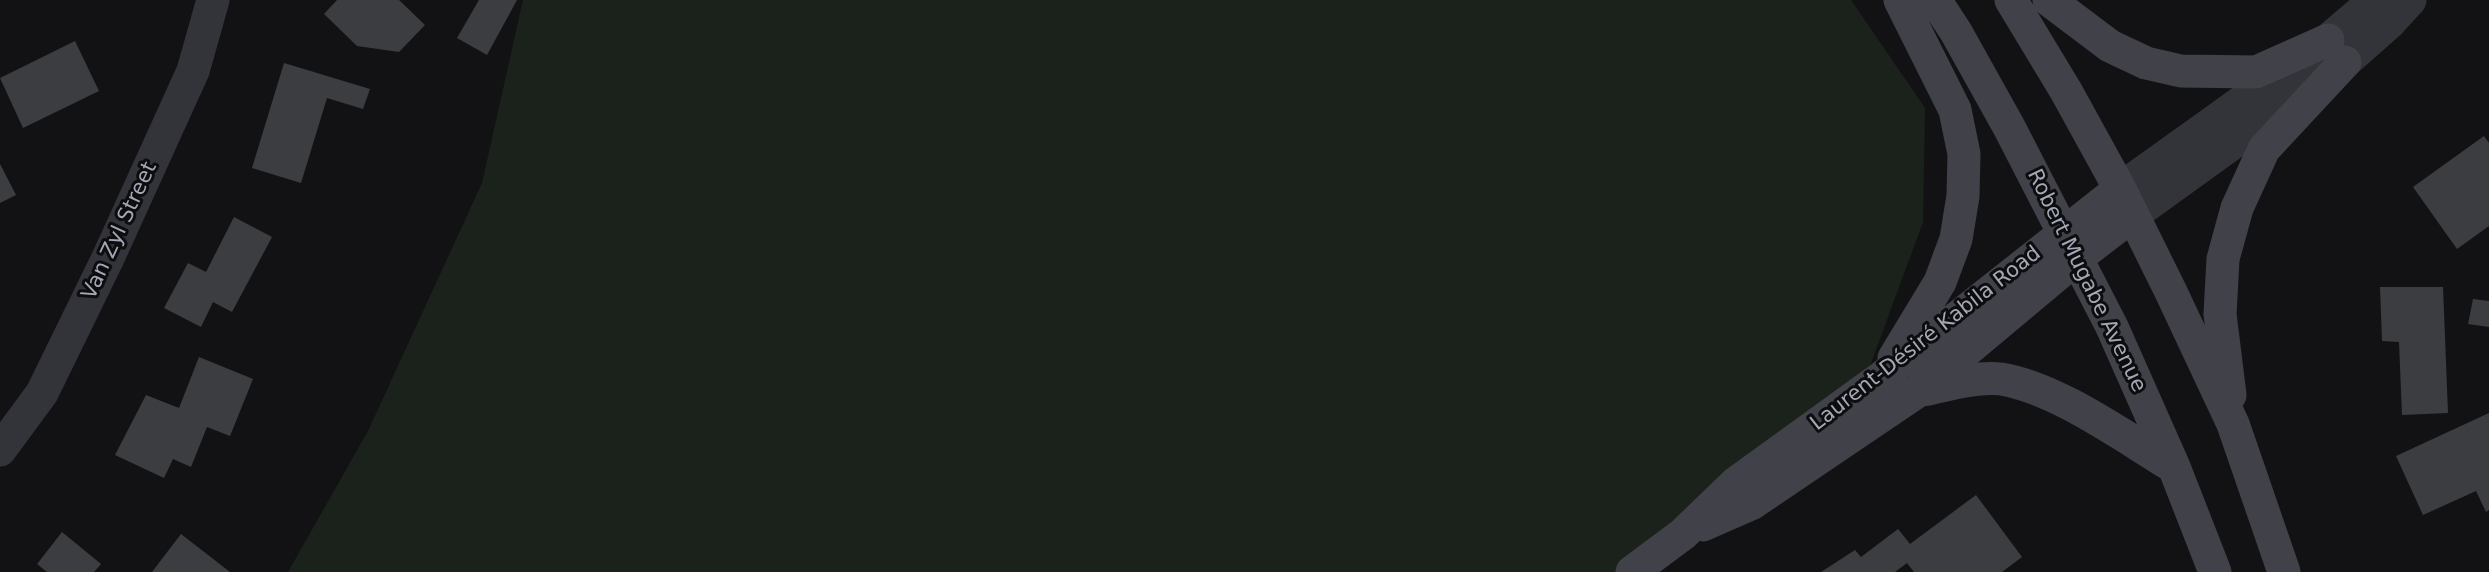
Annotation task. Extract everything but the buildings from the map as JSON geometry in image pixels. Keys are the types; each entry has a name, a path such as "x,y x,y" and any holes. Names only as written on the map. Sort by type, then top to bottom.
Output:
{"main road":[{"path":"1882,377 1940,282 1956,239 1963,196 1964,154 1955,110 1900,0"},
{"name":"Robert Mugabe Avenue","path":"1935,0 1956,32 2071,245 2112,327 2174,467 2216,572"},
{"path":"2010,0 2066,91 2126,202 2233,424 2284,572"},
{"path":"2049,0 2110,46 2146,63 2181,71 2256,72 2337,51"},
{"path":"2233,424 2220,314 2223,259 2237,208 2264,149 2337,51"},
{"name":"Laurent-Désiré Kabila Road","path":"1632,572 1683,534 1737,482 2071,245 2126,202"},
{"name":"Laurent-Désiré Kabila Road","path":"1683,534 1751,504 1918,391 2071,245"},
{"path":"1918,391 1955,382 1998,379 2036,387 2174,467"}],"street":[{"name":"Van Zyl Street","path":"0,450 42,393 108,258 193,71 213,0"},
{"name":"Laurent-Désiré Kabila Road","path":"2126,202 2337,51 2375,0"},
{"path":"2337,51 2410,0"}],"shaded area":[{"path":"523,0 1851,0 1925,108 1923,222 1870,366 1720,475 1683,534 1632,572 288,572 368,431 482,183"}]}
